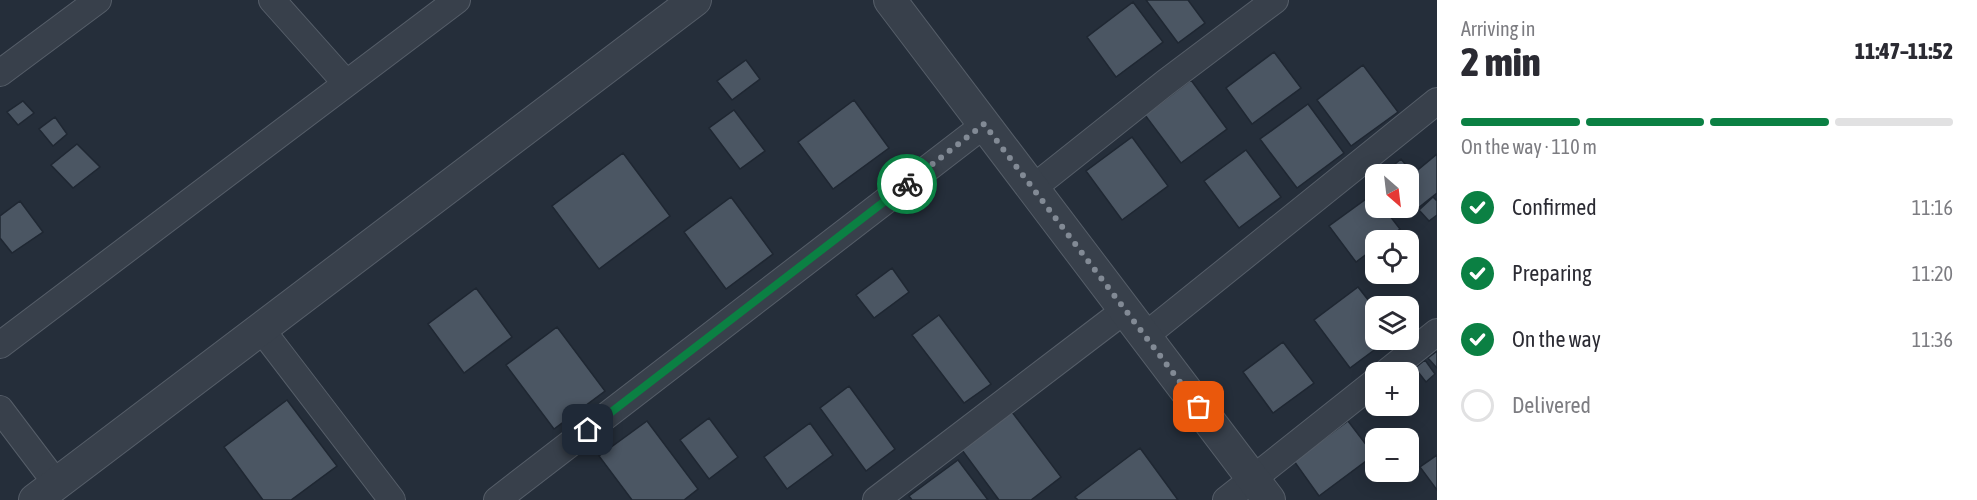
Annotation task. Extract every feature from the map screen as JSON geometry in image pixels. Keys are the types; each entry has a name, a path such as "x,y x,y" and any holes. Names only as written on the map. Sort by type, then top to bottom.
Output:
{"street":[{"path":"0,73 98,0"},
{"path":"272,0 346,83"},
{"path":"0,345 457,0"},
{"path":"0,409 46,492 695,0"},
{"path":"890,0 1261,490"},
{"path":"1033,188 1165,83 1275,0"},
{"path":"1145,336 1437,100"},
{"path":"497,500 984,124"},
{"path":"876,500 1125,310"},
{"path":"261,329 392,500"},
{"path":"1400,362 1437,332"},
{"path":"1226,500 1261,490 1365,391"}],"building":[{"path":"1146,0 1188,0 1205,23 1178,43"},
{"path":"1133,2 1163,42 1116,77 1087,37"},
{"path":"1274,52 1301,88 1252,124 1226,88"},
{"path":"746,60 760,79 732,100 717,81"},
{"path":"1363,65 1398,112 1351,146 1317,100"},
{"path":"1191,80 1227,129 1181,163 1145,115"},
{"path":"854,100 889,148 833,189 798,142"},
{"path":"23,101 34,113 18,125 7,112"},
{"path":"1308,104 1344,153 1297,188 1260,139"},
{"path":"734,110 765,151 740,169 709,128"},
{"path":"55,117 67,134 53,146 39,129"},
{"path":"1132,137 1168,186 1122,220 1086,171"},
{"path":"77,144 100,167 73,188 51,165"},
{"path":"1246,150 1281,197 1239,228 1204,181"},
{"path":"623,153 670,216 599,269 552,206"},
{"path":"1437,154 1437,193 1419,207 1419,169"},
{"path":"1401,159 1405,164 1395,164"},
{"path":"731,197 773,254 726,289 684,232"},
{"path":"1433,197 1437,199 1437,215 1429,221 1419,210"},
{"path":"1365,200 1365,218 1392,218 1400,229 1365,230 1365,255 1356,262 1329,226"},
{"path":"20,201 43,232 12,253 0,238 0,216"},
{"path":"892,268 909,292 874,318 856,295"},
{"path":"1358,287 1365,296 1365,350 1374,350 1350,368 1314,320"},
{"path":"476,288 512,337 464,373 428,324"},
{"path":"939,315 991,384 964,403 912,335"},
{"path":"557,327 605,391 554,429 506,365"},
{"path":"1283,342 1314,383 1273,413 1243,372"},
{"path":"1437,351 1437,368 1428,358"},
{"path":"1425,360 1435,374 1426,382 1419,373 1419,365"},
{"path":"849,386 895,449 866,471 820,408"},
{"path":"287,400 337,466 291,500 263,500 224,447"},
{"path":"1012,412 1061,477 1031,500 999,500 962,450"},
{"path":"709,418 738,457 709,479 680,440"},
{"path":"647,421 698,489 684,500 632,500 599,456"},
{"path":"1348,421 1365,443 1365,462 1319,496 1294,461"},
{"path":"810,423 833,455 787,489 764,457"},
{"path":"1140,448 1178,500 1078,500 1075,497"},
{"path":"1437,455 1437,490 1420,467"},
{"path":"958,460 988,500 912,500 909,496"}],"way so far":[{"path":"907,184 984,124 1199,407"}],"route":[{"path":"588,430 907,184"}]}
